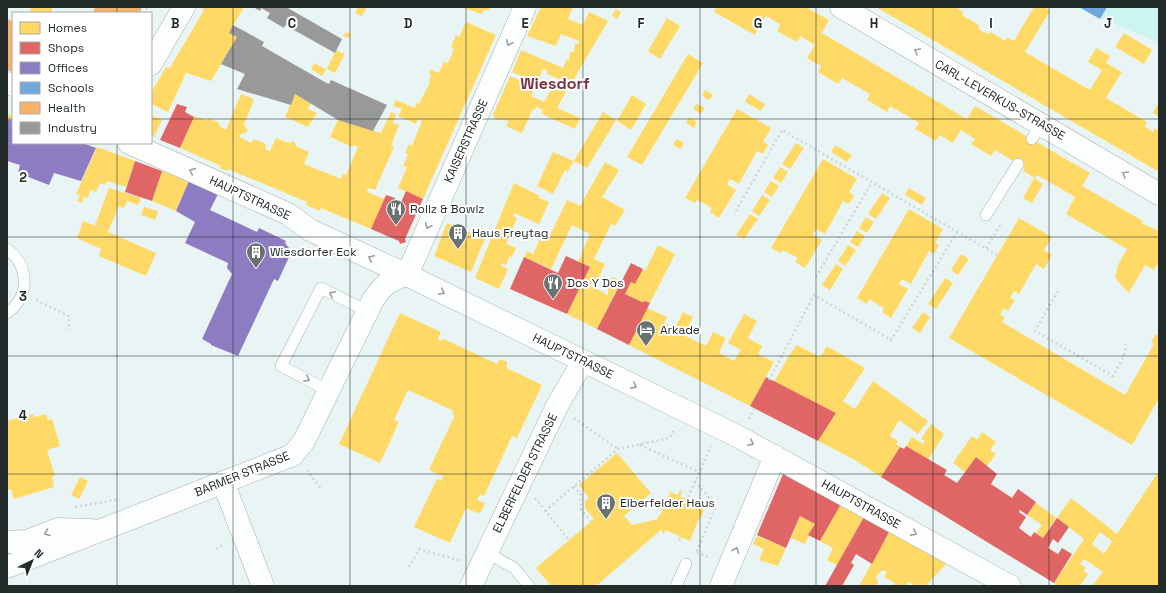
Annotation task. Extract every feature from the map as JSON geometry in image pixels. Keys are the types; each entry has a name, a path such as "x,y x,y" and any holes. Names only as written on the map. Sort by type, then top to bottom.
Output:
{"street":[{"path":"152,62 184,7"},
{"name":"KAISERSTRASSE","path":"407,275 525,7"},
{"name":"CARL-LEVERKUS-STRASSE","path":"841,7 1036,132 1159,194"},
{"name":"HAUPTSTRASSE","path":"131,144 288,214 310,230 407,275 719,427 1010,586"},
{"name":"BARMER STRASSE","path":"7,567 293,455 304,441 367,311 382,286 395,278 407,275"},
{"name":"ELBERFELDER STRASSE","path":"471,586 557,406 582,361"},
{"path":"721,586 774,456"},
{"path":"223,482 263,586"},
{"name":"BARMER STRASSE","path":"7,542 27,541 58,529 100,530"}],"lane":[{"path":"986,215 1018,164"},
{"path":"7,249 18,259 23,269 25,281 23,294 16,306 7,314"},
{"path":"329,390 281,366 321,288 367,311"},
{"path":"483,559 514,568 529,586"},
{"path":"676,586 686,564"}],"path":[{"path":"736,211 782,130 997,255"},
{"path":"816,277 872,182"},
{"path":"986,248 1002,222"},
{"path":"769,380 814,295 891,340 957,232"},
{"path":"1058,291 1035,331 1113,376 1124,356 1126,344"},
{"path":"23,294 69,316 69,330"},
{"path":"557,406 618,450"},
{"path":"545,511 618,450 670,438 683,410"},
{"path":"688,497 719,427"},
{"path":"640,445 699,472"},
{"path":"521,481 569,540"},
{"path":"686,564 691,562 716,506 695,481"},
{"path":"574,486 582,495 581,510 591,521"},
{"path":"74,508 109,500 125,499"},
{"path":"410,567 419,550 483,559"}],"shaded area":[{"path":"1076,7 1159,7 1159,43"}],"building: Homes":[{"path":"31,7 53,7 51,12 30,11"},
{"path":"200,7 244,7 229,33 237,37 211,81 186,73 168,112 152,104 152,91 166,67 170,68 204,10"},
{"path":"358,7 367,7 362,16 355,13"},
{"path":"461,7 492,7 489,10 484,10 482,14"},
{"path":"541,7 573,7 568,19 583,25 589,12 608,21 571,84 547,74 547,70 543,69 537,83 512,72 521,50 563,68 566,60 569,60 570,52 574,52 575,44 578,44 579,41 561,34 556,46 527,36"},
{"path":"717,7 806,7 829,20 822,33 967,119 975,106 1090,173 1082,186 1143,221 1141,223 1159,231 1159,262 1154,270 1145,265 1129,293 1115,278 1119,263 1127,249 1066,214 1075,197 1037,175 1035,178 1023,171 1025,168 995,150 991,156 971,144 975,139 961,130 953,143 939,135 936,141 915,129 919,123 904,114 890,106 887,112 867,100 870,94 842,78 838,84 818,72 821,66 807,58 815,45 800,36 797,42 777,31 780,24 766,16 755,35 714,12"},
{"path":"876,7 955,7 964,12 962,15 979,25 978,28 982,31 989,34 990,32 1006,41 1007,37 1014,41 1034,7 1044,7 1050,11 1025,52 1090,90 1102,70 1088,62 1096,48 1110,56 1106,63 1122,72 1106,98 1147,122 1145,127 1153,132 1155,128 1159,131 1159,172"},
{"path":"616,9 621,12 617,19 612,15"},
{"path":"667,18 680,26 660,59 648,51"},
{"path":"466,22 496,35 423,199 398,188 407,167 403,166 408,154 405,153 409,144 412,146 422,121 418,119 416,124 398,116 402,109 393,106 396,100 415,108 416,103 419,104 430,82 431,75 429,74 431,70 439,73 444,62 448,63 454,49 451,47 456,35 459,37"},
{"path":"346,32 351,34 349,38 343,36"},
{"path":"1124,33 1152,50 1144,64 1115,47"},
{"path":"336,50 345,54 335,73 327,69"},
{"path":"688,54 703,63 642,165 627,157"},
{"path":"314,63 326,69 322,76 311,69"},
{"path":"510,76 535,87 531,96 544,102 555,83 568,88 557,108 580,118 575,129 542,114 543,110 537,107 532,111 522,133 506,126 509,121 495,119 493,115"},
{"path":"705,90 713,95 709,100 702,96"},
{"path":"241,94 254,99 244,125 248,131 238,136 251,143 254,139 266,144 265,149 270,151 276,138 289,143 294,141 296,146 309,152 304,164 341,179 343,174 346,175 358,147 353,145 352,147 330,137 338,120 381,133 391,112 396,114 393,123 399,125 391,146 394,147 375,190 368,188 367,192 384,199 371,229 321,208 320,211 306,205 307,202 228,169 227,171 220,168 221,166 180,148 194,116 207,121 208,118 220,123 219,126 226,130"},
{"path":"295,94 311,103 308,109 317,113 308,127 285,117"},
{"path":"749,94 765,104 761,111 745,102"},
{"path":"632,95 646,104 631,130 617,121"},
{"path":"697,104 705,108 701,114 693,109"},
{"path":"1157,105 1159,106 1158,116 1153,113"},
{"path":"737,109 771,128 763,142 768,145 763,154 757,151 739,184 730,179 727,184 736,190 719,218 710,212 712,208 697,200 695,203 685,198"},
{"path":"603,112 616,120 587,168 574,161"},
{"path":"7,114 12,116 12,121 7,119"},
{"path":"152,115 162,120 154,137 152,136"},
{"path":"689,117 697,122 694,128 686,123"},
{"path":"676,139 684,143 681,149 673,145"},
{"path":"796,143 804,148 790,169 782,164"},
{"path":"835,145 852,155 847,162 831,152"},
{"path":"97,147 135,161 126,187 107,181 105,185 100,183 96,192 90,190 88,198 84,197 82,203 77,201 80,195 76,194"},
{"path":"553,152 574,161 567,172 565,170 553,194 537,186"},
{"path":"823,159 857,179 849,192 854,196 849,204 843,201 825,234 816,229 813,235 822,240 805,268 795,262 798,258 783,250 781,253 771,248"},
{"path":"605,162 619,170 602,197 625,210 615,226 611,224 594,259 605,264 597,281 589,285 608,295 608,285 612,277 621,281 597,329 567,314 590,267 578,262 590,234 572,225 551,269 524,257 527,251 533,254 541,237 548,240 567,200 580,206"},
{"path":"780,167 788,172 781,183 773,178"},
{"path":"162,171 189,181 176,211 152,201"},
{"path":"1034,178 1043,184 1032,203 1023,198"},
{"path":"771,181 779,186 772,197 764,192"},
{"path":"514,183 540,196 539,198 549,202 539,224 514,213 513,216 517,218 506,244 516,248 506,265 502,263 501,265 508,269 499,289 475,278"},
{"path":"109,188 141,198 138,205 127,201 124,208 119,206 104,241 108,232 156,253 146,276 99,256 101,249 77,238 83,221 106,230 95,225"},
{"path":"909,188 926,198 922,205 905,195"},
{"path":"882,193 890,198 876,219 868,214"},
{"path":"762,195 770,200 759,216 752,211"},
{"path":"144,207 158,211 155,220 141,215"},
{"path":"909,209 943,229 935,243 939,245 934,254 929,251 911,284 902,279 899,284 908,289 891,318 882,312 884,308 869,299 867,304 857,298"},
{"path":"750,214 758,219 744,239 736,235"},
{"path":"866,217 874,222 867,233 859,228"},
{"path":"1019,218 1052,237 1044,250 1052,255 1044,269 1036,264 1019,294 1014,291 1010,298 1015,300 1008,311 1004,308 1000,315 1005,317 1002,322 1125,395 1154,344 1151,342 1156,334 1159,336 1159,398 1132,445 949,338"},
{"name":"Haus Freytag","path":"447,223 485,239 471,272 434,256"},
{"path":"857,231 865,236 858,247 850,242"},
{"path":"658,245 675,254 650,303 645,301 642,302 625,294 631,282 635,284 642,269 645,271"},
{"path":"848,245 856,250 845,266 838,261"},
{"path":"961,254 969,259 958,275 951,270"},
{"path":"836,264 843,269 830,290 822,285"},
{"path":"945,278 953,283 936,309 928,304"},
{"path":"647,308 667,317 664,323 675,328 683,312 693,317 685,333 681,331 679,333 706,346 713,332 726,338 719,353 734,361 741,350 728,343 744,314 757,321 748,338 762,346 758,354 774,362 750,406 629,345"},
{"path":"923,312 930,317 920,333 912,328"},
{"path":"400,313 441,332 438,339 442,341 444,339 497,364 500,359 507,362 507,368 542,385 517,438 512,436 484,496 480,494 477,500 485,503 481,512 477,513 466,508 450,543 414,527 437,479 441,481 443,476 429,470 454,417 452,410 408,390 394,420 399,422 380,463 339,444"},
{"path":"797,345 820,357 827,346 865,368 843,401 855,409 873,381 928,421 918,434 899,420 890,436 898,441 896,444 900,447 881,477 855,460 818,441 836,413 774,382 788,357"},
{"path":"33,414 34,417 46,414 48,420 52,419 60,446 47,450 55,476 52,477 54,487 14,499 11,489 8,490 7,486 7,421"},
{"path":"931,424 944,434 928,460 906,446 912,437 923,444 925,441 921,439"},
{"path":"982,432 996,442 990,450 996,454 987,466 976,457 965,472 953,463 972,436 977,440"},
{"name":"Elberfelder Haus","path":"617,453 651,493 624,516 632,525 658,519 658,516 660,516 666,501 664,501 667,500 670,492 678,495 680,490 682,491 680,497 688,497 690,501 695,503 697,499 696,503 704,507 702,517 700,516 694,531 695,533 693,533 690,541 681,537 680,541 678,540 680,536 665,530 664,533 662,533 662,529 596,586 551,586 536,568 594,519 585,508 585,501 589,498 579,485"},
{"path":"1159,471 1159,586 1092,586 1103,572 1084,559 1080,564 1086,568 1084,571 1088,574 1080,586 1058,586 1054,583 1084,539 1057,518 1071,498 1117,534","holes":["1100,532 1112,541 1104,554 1092,544"]},
{"path":"80,477 88,481 79,499 71,495"},
{"path":"1035,502 1056,518 1043,538 1036,533 1042,525 1027,515"},
{"path":"841,504 864,517 837,565 827,560 833,548 820,541"},
{"path":"800,516 815,524 805,544 791,538"},
{"path":"889,532 946,564 926,586 916,586 908,582 906,586 893,586 895,583 884,577 887,572 884,570 880,572 876,578 878,582 876,586 859,586"},
{"path":"757,536 786,548 778,566 759,560 764,549 753,544"}],"building: Shops":[{"path":"177,104 187,107 185,112 194,117 180,148 160,140"},
{"path":"135,161 162,171 152,201 125,192"},
{"path":"406,191 423,199 405,239 406,242 400,244 399,241 371,229 386,195 395,198 395,205 399,207"},
{"path":"566,256 590,267 567,314 510,289 524,257 558,273"},
{"path":"631,263 643,269 635,284 631,282 625,294 642,302 645,301 650,303 629,345 597,329"},
{"path":"766,377 836,413 818,441 750,406"},
{"path":"906,446 947,470 944,475 957,483 976,457 997,474 991,484 1012,498 1018,489 1036,502 1027,515 1020,510 1019,512 1026,517 1019,528 1031,537 1034,532 1043,538 1057,518 1069,527 1058,543 1053,539 1048,548 1058,554 1062,548 1072,554 1054,583 881,477 900,447 904,449"},
{"path":"784,472 841,504 820,541 808,535 815,524 800,516 786,548 757,535"},
{"path":"864,517 889,532 872,564 856,554 851,563 854,565 842,586 825,586"}],"building: Offices":[{"path":"7,119 12,121 12,144 85,144 96,148 81,181 54,173 49,185 18,173 20,165 7,161"},
{"name":"Wiesdorfer Eck","path":"189,181 218,194 210,210 257,232 259,228 286,241 285,243 289,248 289,252 291,253 278,281 274,279 238,356 211,345 202,339 232,274 227,268 228,263 185,243 195,222 176,211"}],"building: Schools":[{"path":"1079,7 1107,7 1100,19"}],"building: Health":[{"path":"95,7 142,7 140,12 93,12"},
{"path":"7,19 12,21 12,72 7,70"}],"building: Industry":[{"path":"253,7 286,7 342,39 335,53 285,25 284,28 267,18 270,13 261,8 260,11"},
{"path":"233,25 264,42 262,46 323,81 329,84 331,80 387,105 373,131 338,120 295,94 291,105 237,89 245,74 221,64 237,37 229,33"}],"place":[{"name":"Rollz & Bowlz","path":"396,226"},
{"name":"Haus Freytag","path":"458,250"},
{"name":"Wiesdorfer Eck","path":"256,269"},
{"name":"Dos Y Dos","path":"553,300"},
{"name":"Arkade","path":"646,347"},
{"name":"Elberfelder Haus","path":"606,520"}],"district":[{"name":"Wiesdorf","path":"555,83"}]}
